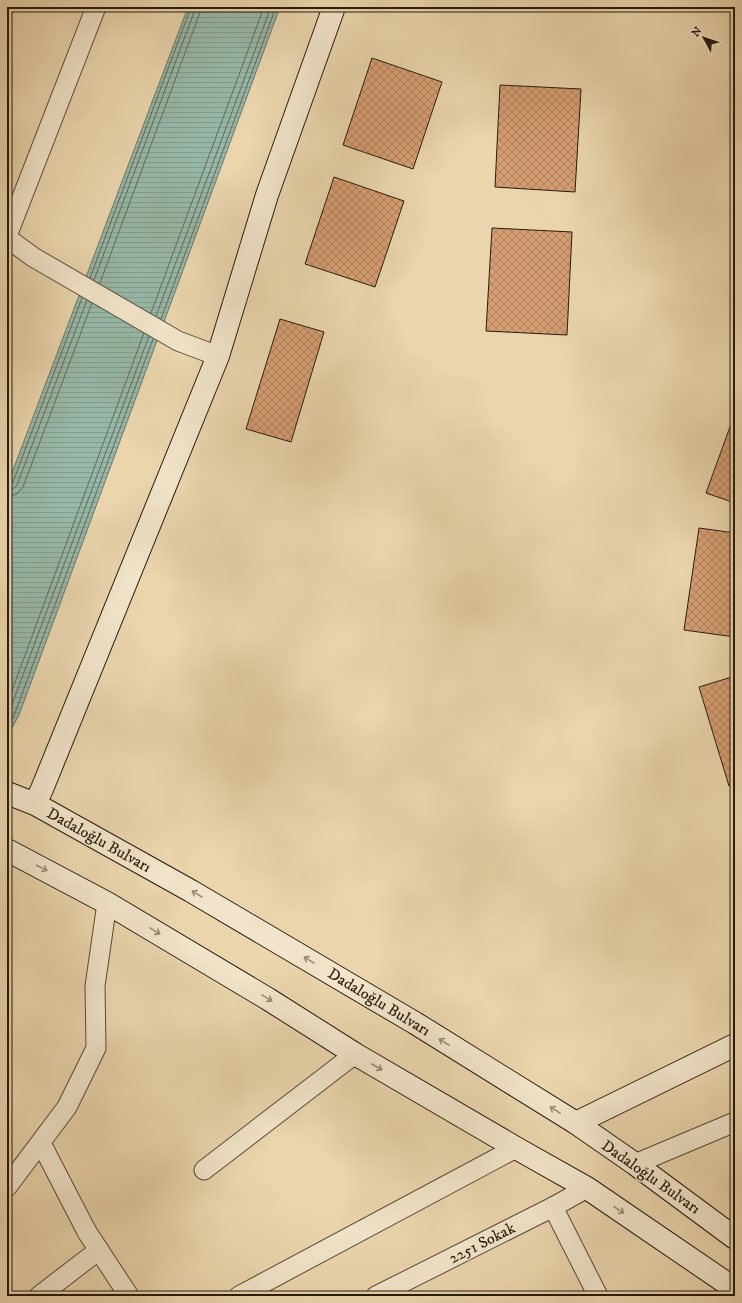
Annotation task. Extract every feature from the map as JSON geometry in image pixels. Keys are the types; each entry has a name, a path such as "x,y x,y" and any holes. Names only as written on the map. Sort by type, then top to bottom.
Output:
{"main road":[{"path":"34,804 42,789 218,356 267,195 334,7"},
{"name":"Dadaloğlu Bulvarı","path":"7,793 34,804 191,890 415,1024 576,1123 635,1164 735,1238"},
{"path":"7,850 107,903 268,999 355,1054 587,1188 735,1288"},
{"path":"576,1123 735,1045"}],"street":[{"path":"96,7 7,237 33,257 178,341 218,356"},
{"path":"7,1187 68,1108 96,1048 95,986 107,903"},
{"path":"204,1170 355,1054"},
{"path":"635,1164 735,1122"},
{"path":"40,1143 87,1232 129,1296"},
{"path":"239,1296 516,1148"},
{"name":"2251 Sokak","path":"376,1296 553,1207 587,1188"},
{"path":"553,1207 598,1296"},
{"path":"39,1296 99,1250"}],"water":[{"path":"188,7 280,7 19,715 7,737 7,486"}],"building":[{"path":"372,58 442,82 413,169 343,145"},
{"path":"500,85 581,89 575,192 495,187"},
{"path":"334,177 404,201 375,287 305,264"},
{"path":"492,228 572,232 567,335 486,331"},
{"path":"280,319 324,332 291,442 246,429"},
{"path":"735,413 735,503 706,493"},
{"path":"699,528 735,533 735,637 684,630"},
{"path":"735,676 735,784 729,786 699,687"}]}
